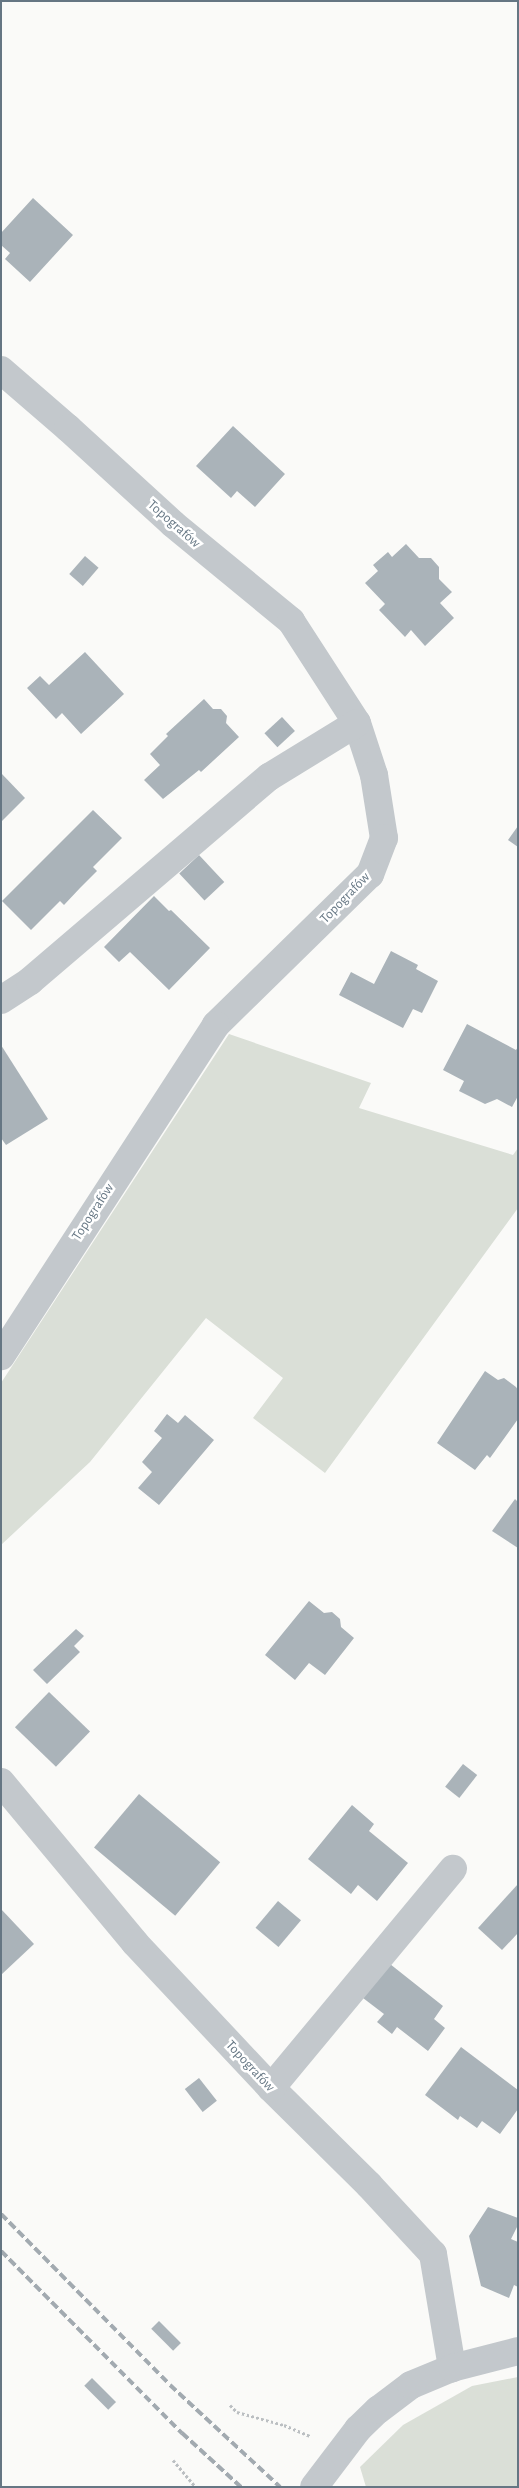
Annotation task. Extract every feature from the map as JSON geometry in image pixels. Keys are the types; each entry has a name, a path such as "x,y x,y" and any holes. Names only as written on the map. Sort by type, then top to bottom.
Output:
{"street":[{"name":"Topografów","path":"1,370 173,524 290,621 357,723 374,774 384,838 370,874 216,1025 1,1356"},
{"path":"1,1000 30,981 269,777 357,723"},
{"name":"Topografów","path":"1,1782 135,1943 270,2088 369,2185 432,2254 452,2368"},
{"path":"270,2088 453,1869"},
{"path":"314,2487 358,2429 384,2405 410,2385 452,2368 518,2351"}],"path":[{"path":"230,2406 237,2412 284,2425 310,2436 337,2456"},
{"path":"173,2460 196,2487"}],"shaded area":[{"path":"229,1034 371,1083 359,1108 513,1155 518,1148 518,1208 325,1473 253,1418 283,1378 206,1318 90,1462 1,1545 1,1383"},
{"path":"518,2377 518,2487 366,2487 360,2467 403,2425 472,2386"}],"building":[{"path":"33,198 73,235 30,282 5,259 10,253 1,245 1,233"},
{"path":"233,426 285,474 255,507 237,491 231,498 196,466"},
{"path":"406,544 419,558 431,558 439,567 439,579 452,592 440,603 454,618 425,646 411,630 405,637 379,610 385,604 365,583 378,571 373,565 388,552 392,557"},
{"path":"85,556 99,568 83,586 69,574"},
{"path":"85,652 124,694 81,734 62,713 56,719 27,688 40,676 49,685"},
{"path":"204,699 213,709 221,709 227,716 226,723 239,737 201,772 199,770 163,799 144,780 160,765 150,754 168,736 166,734"},
{"path":"282,717 295,731 277,747 264,733"},
{"path":"1,773 25,798 1,822"},
{"path":"93,810 122,838 93,867 97,871 64,905 60,901 31,930 2,901"},
{"path":"518,826 518,847 508,840"},
{"path":"199,855 224,882 204,900 179,873"},
{"path":"154,896 210,948 169,990 130,952 119,962 104,947"},
{"path":"391,951 418,965 416,969 438,981 422,1013 413,1009 403,1028 339,995 351,972 374,984"},
{"path":"467,1024 516,1050 518,1047 518,1096 512,1107 497,1099 485,1104 459,1091 464,1081 443,1070"},
{"path":"1,1045 48,1119 6,1145 1,1138"},
{"path":"485,1371 498,1380 504,1378 516,1387 518,1390 518,1419 490,1458 487,1455 475,1470 437,1443"},
{"path":"167,1414 178,1423 185,1415 214,1440 159,1505 138,1488 152,1472 142,1462 162,1438 154,1431"},
{"path":"515,1499 518,1502 518,1548 492,1531"},
{"path":"309,1601 324,1613 332,1612 340,1619 341,1627 354,1638 325,1675 309,1663 295,1680 265,1655"},
{"path":"76,1629 84,1636 74,1646 80,1652 47,1684 33,1670"},
{"path":"49,1692 90,1732 56,1767 15,1727"},
{"path":"463,1764 477,1775 459,1798 445,1787"},
{"path":"139,1794 220,1862 175,1916 94,1848"},
{"path":"352,1805 374,1824 369,1831 408,1863 377,1901 358,1885 351,1894 308,1859"},
{"path":"518,1884 518,1933 502,1950 478,1928"},
{"path":"278,1901 301,1920 278,1947 256,1928"},
{"path":"1,1909 34,1944 1,1975"},
{"path":"390,1964 443,2006 434,2019 445,2028 428,2051 397,2027 392,2034 377,2022 384,2014 363,1998"},
{"path":"461,2047 518,2090 518,2109 500,2134 482,2121 477,2128 460,2116 458,2120 425,2095"},
{"path":"199,2078 217,2101 203,2112 185,2089"},
{"path":"488,2207 518,2218 518,2225 511,2239 518,2242 518,2287 514,2285 509,2298 481,2286 469,2236"},
{"path":"159,2321 181,2343 173,2351 151,2329"},
{"path":"92,2378 116,2402 108,2410 84,2386"}],"railway":[{"path":"1,2214 170,2385 280,2487"},
{"path":"1,2251 182,2433 241,2487"}]}
